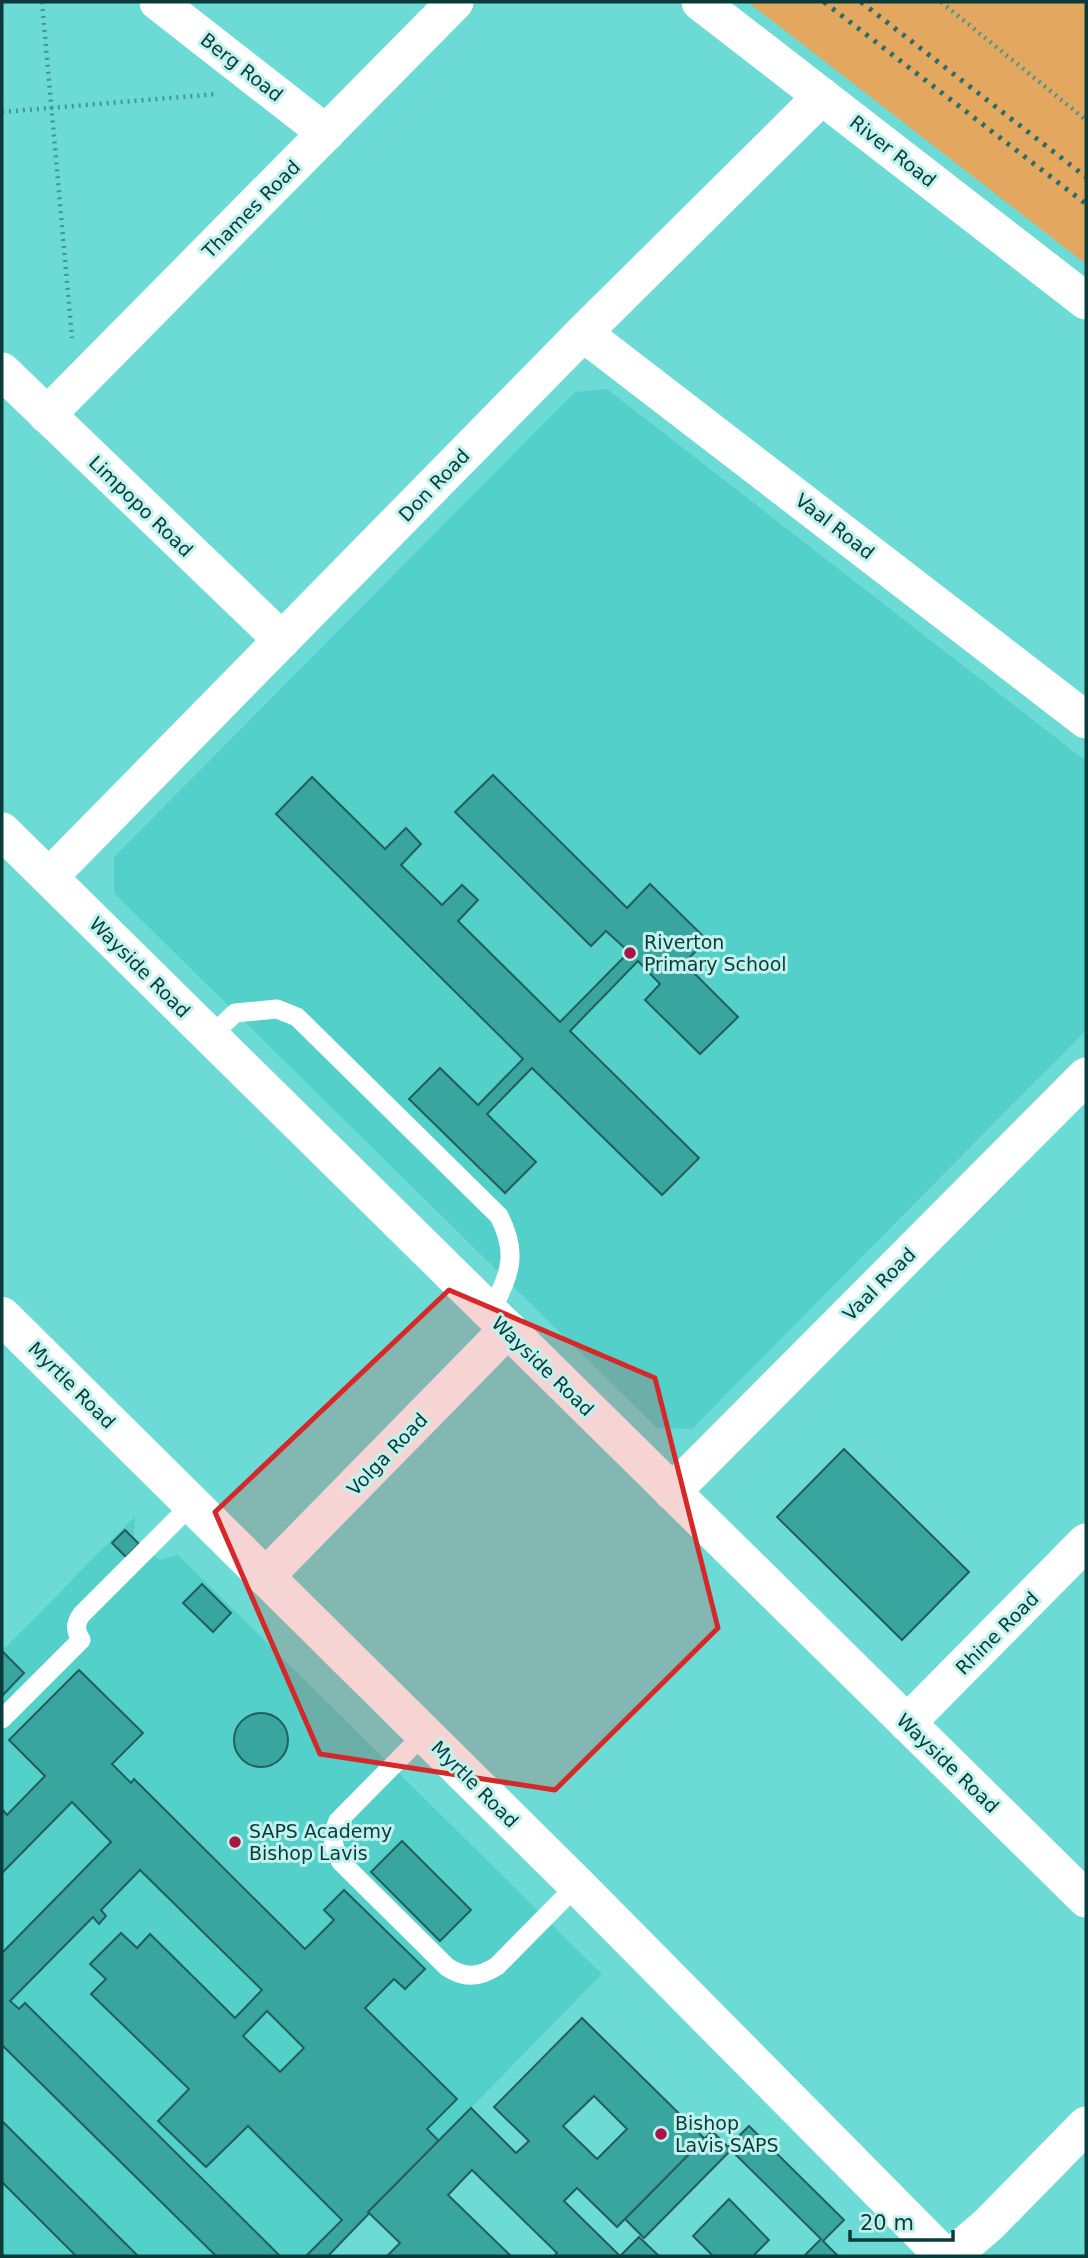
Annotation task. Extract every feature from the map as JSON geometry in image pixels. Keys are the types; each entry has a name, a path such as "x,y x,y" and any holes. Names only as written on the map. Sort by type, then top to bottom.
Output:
{"street":[{"name":"Berg Road","path":"158,2 326,133"},
{"name":"Thames Road","path":"47,415 455,2"},
{"name":"River Road","path":"700,2 1086,301"},
{"name":"Don Road","path":"49,877 583,333 822,96"},
{"name":"Vaal Road","path":"583,333 1086,720"},
{"name":"Limpopo Road","path":"2,371 282,640"},
{"name":"Wayside Road","path":"2,831 1086,1899"},
{"name":"Vaal Road","path":"672,1492 1086,1076"},
{"name":"Myrtle Road","path":"2,1316 577,1885 944,2256"},
{"name":"Volga Road","path":"265,1577 499,1322"},
{"name":"Rhine Road","path":"907,1723 1086,1542"},
{"path":"952,2256 989,2224 1086,2125"}],"lane":[{"path":"210,1037 235,1013 277,1009 297,1017 490,1207 499,1216 509,1235 511,1261 499,1322"},
{"path":"2,1719 81,1640 76,1627 82,1614 192,1504"},
{"path":"424,1734 338,1821 332,1837 341,1862 438,1958 455,1972 475,1976 486,1973 497,1966 577,1885"}],"path":[{"path":"42,2 73,351 82,379"},
{"path":"941,2 1086,120"},
{"path":"2,112 241,92 265,86"}],"highlighted area":[{"path":"449,1290 655,1378 718,1628 555,1790 320,1754 215,1512"}],"shaded area":[{"path":"748,2 1086,2 1086,264"},
{"name":"Riverton Primary School","path":"607,389 1086,761 1086,1030 692,1429 657,1428 114,893 114,857 575,392"},
{"name":"SAPS Academy Bishop Lavis","path":"135,1516 134,1537 159,1560 178,1555 602,1974 328,2256 2,2256 2,1651"}],"building":[{"path":"493,775 627,908 650,884 707,940 684,963 738,1017 700,1054 645,1000 660,984 638,961 570,1031 699,1158 662,1195 532,1068 487,1114 536,1162 505,1193 409,1099 440,1068 478,1105 523,1059 276,814 312,777 385,849 406,828 421,844 401,865 442,905 462,885 478,900 458,921 560,1022 629,952 606,931 591,946 455,812"},
{"path":"844,1449 969,1572 902,1640 777,1517"},
{"path":"125,1530 139,1544 126,1557 112,1543"},
{"path":"202,1584 231,1613 213,1632 183,1603"},
{"path":"2,1653 24,1673 2,1696"},
{"path":"79,1670 143,1733 112,1764 131,1783 134,1779 305,1949 334,1920 324,1910 344,1890 425,1969 405,1989 394,1979 365,2008 457,2099 427,2129 439,2141 328,2256 306,2256 342,2220 248,2126 206,2167 158,2121 189,2089 91,1994 106,1979 90,1964 121,1933 137,1948 150,1934 235,2018 262,1990 140,1870 101,1910 106,1916 99,1924 93,1917 10,2001 19,2009 25,2003 280,2256 216,2256 2,2045 2,1953 111,1842 72,1802 2,1873 2,1809 7,1815 45,1776 9,1740","holes":["267,2011 304,2048 280,2072 243,2036"]},
{"path":"261,1713 280,1721 288,1740 280,1759 261,1767 242,1759 234,1740 242,1721"},
{"path":"402,1841 471,1910 440,1941 371,1872"},
{"name":"Bishop Lavis SAPS","path":"582,2018 705,2139 617,2227 577,2188 564,2201 620,2256 554,2256 557,2253 472,2170 448,2195 511,2256 387,2256 400,2243 368,2212 471,2108 516,2153 529,2141 494,2107","holes":["594,2096 627,2129 597,2159 563,2126"]},
{"path":"2,2121 138,2256 76,2256 2,2182"},
{"path":"749,2126 844,2220 823,2241 838,2256 804,2256 821,2239 731,2150 644,2238 625,2219 712,2131 728,2147"},
{"path":"729,2199 769,2240 753,2256 713,2256 693,2236"},
{"path":"639,2237 659,2256 620,2256"}],"railway":[{"path":"824,2 1086,204"},
{"path":"861,2 1086,177"}],"place":[{"name":"Riverton Primary School","path":"630,953"},
{"name":"SAPS Academy Bishop Lavis","path":"235,1842"},
{"name":"Bishop Lavis SAPS","path":"661,2134"}]}
